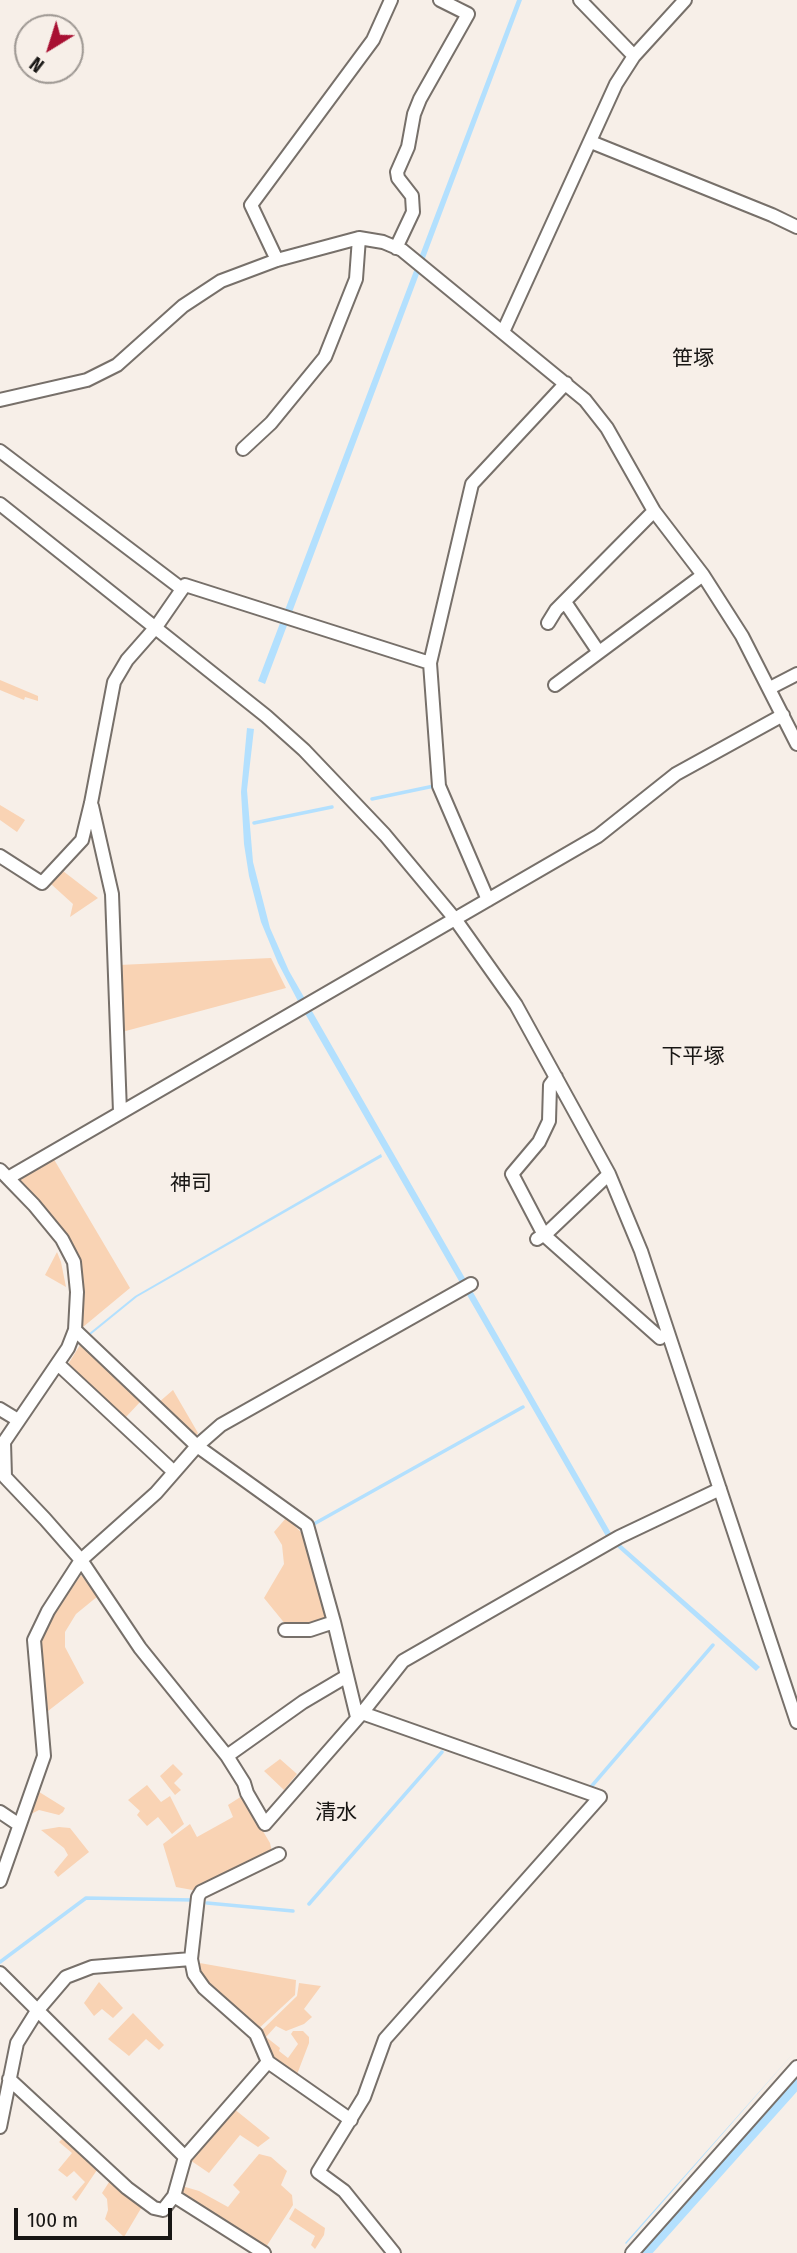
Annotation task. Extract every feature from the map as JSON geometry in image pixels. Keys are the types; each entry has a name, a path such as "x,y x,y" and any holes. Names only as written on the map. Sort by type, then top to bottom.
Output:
{"street":[{"path":"277,260 251,205 373,40 391,0"},
{"path":"396,248 413,212 412,195 398,178 397,172 408,147 414,114 468,14 440,0"},
{"path":"580,0 634,56"},
{"path":"503,332 616,84 634,56 685,0"},
{"path":"591,142 797,227"},
{"path":"243,449 271,423 325,357 356,279 359,238"},
{"path":"0,400 87,380 117,365 183,306 221,281 277,260 359,238 383,242 420,264 585,400 607,428 654,510 703,575 742,636 797,744"},
{"path":"488,900 439,786 430,663 472,484 566,383"},
{"path":"0,451 182,589"},
{"path":"0,504 266,716 304,750 386,835 455,919 516,1005 609,1174 641,1251 797,1723"},
{"path":"548,623 556,610 654,510"},
{"path":"555,685 703,575"},
{"path":"0,856 42,883 82,840 92,803 114,681 185,585 430,663"},
{"path":"565,602 598,651"},
{"path":"770,688 797,674"},
{"path":"720,1489 613,1540 403,1661 265,1824 228,1756 140,1648 81,1560 46,1519 3,1477 4,1442 59,1365 75,1331 77,1292 74,1262 62,1239 4,1174 120,1112 598,836 676,774 783,715"},
{"path":"92,803 112,894 120,1112"},
{"path":"556,1077 550,1085 549,1121 539,1142 512,1174 541,1237 660,1338"},
{"path":"541,1237 609,1174"},
{"path":"0,1881 44,1756 34,1640 48,1611 81,1560 156,1493 197,1446 221,1425 466,1287"},
{"path":"75,1331 197,1446 307,1525 359,1715"},
{"path":"59,1365 174,1472"},
{"path":"0,1409 18,1420"},
{"path":"285,1630 310,1630 334,1622"},
{"path":"228,1756 303,1702 347,1676"},
{"path":"359,1715 600,1797 385,2039 364,2097 318,2172 344,2192 394,2253"},
{"path":"0,1812 19,1824"},
{"path":"279,1854 201,1892 198,1897 191,1959 194,1974 204,1988 256,2034 268,2062 351,2120"},
{"path":"0,2127 18,2043 37,2011 66,1977 92,1967 191,1959"},
{"path":"0,1973 185,2157"},
{"path":"9,2078 127,2188 155,2208 163,2210 174,2196 185,2157 268,2062"},
{"path":"632,2253 797,2067"},
{"path":"174,2196 264,2253"}],"shaded area":[{"path":"0,680 38,696 38,701 25,697 24,700 0,690"},
{"path":"0,805 25,820 17,832 0,820"},
{"path":"63,871 98,898 70,917 73,904 51,884"},
{"path":"271,958 286,988 122,1032 119,965"},
{"path":"52,1156 130,1288 83,1327 82,1273 79,1261 19,1182 23,1175"},
{"path":"57,1252 61,1262 66,1287 45,1275"},
{"path":"80,1345 141,1401 125,1418 67,1366"},
{"path":"173,1390 198,1433 195,1437 158,1403"},
{"path":"286,1518 302,1533 327,1620 307,1626 286,1625 264,1598 284,1564 282,1545 274,1532"},
{"path":"81,1575 98,1596 76,1614 65,1632 65,1647 84,1683 48,1711 39,1647 43,1634"},
{"path":"280,1759 297,1774 284,1790 264,1771"},
{"path":"173,1764 183,1774 174,1783 181,1790 175,1795 160,1776"},
{"path":"147,1785 161,1802 170,1796 184,1824 172,1834 158,1817 147,1826 137,1815 140,1811 128,1800"},
{"path":"36,1790 65,1808 63,1812 59,1815 39,1810 29,1815"},
{"path":"242,1796 270,1843 272,1852 198,1891 176,1887 163,1844 190,1824 197,1837 233,1817 228,1805"},
{"path":"70,1828 89,1852 58,1877 54,1872 68,1855 64,1848 41,1830"},
{"path":"194,1962 296,1980 295,1995 256,2031 206,1987"},
{"path":"99,1982 123,2008 113,2018 102,2009 94,2016 84,2003"},
{"path":"299,1983 321,1986 304,2009 312,2017 304,2024 286,2031 276,2026 266,2037 288,2058 298,2044 291,2034 293,2031 303,2031 309,2037 296,2077 272,2061 259,2033 297,1996"},
{"path":"133,2013 164,2045 159,2050 146,2039 129,2056 108,2039"},
{"path":"233,2108 270,2138 258,2147 240,2135 209,2173 190,2160"},
{"path":"66,2135 99,2167 76,2201 72,2197 85,2182 74,2171 67,2177 58,2170 72,2153 59,2142"},
{"path":"259,2154 271,2157 287,2171 281,2185 292,2195 293,2205 266,2247 179,2195 182,2186 199,2191 228,2207 240,2192 233,2185"},
{"path":"111,2179 143,2205 124,2237 105,2219 107,2199 102,2193"},
{"path":"295,2208 325,2228 324,2235 315,2249 311,2245 315,2236 289,2219"}],"water":[{"path":"517,0 522,0 265,684 258,681"},
{"path":"247,728 254,729 247,790 253,862 270,928 289,971 612,1535 760,1667 756,1671 607,1538 299,1003 261,922 249,876 241,792"},
{"path":"381,1154 382,1157 137,1297 87,1335 135,1296"},
{"path":"797,2049 626,2244 625,2243"}],"waterway":[{"path":"372,799 434,786"},
{"path":"254,823 332,807"},
{"path":"312,1525 523,1407"},
{"path":"322,1555 326,1570"},
{"path":"590,1788 713,1645"},
{"path":"309,1904 442,1752"},
{"path":"0,1962 86,1898 194,1900"},
{"path":"207,1903 293,1911"},
{"path":"646,2253 797,2084"}],"district":[{"name":"笹塚","path":"693,359"},
{"name":"下平塚","path":"693,1057"},
{"name":"神司","path":"191,1184"},
{"name":"清水","path":"336,1813"}]}
